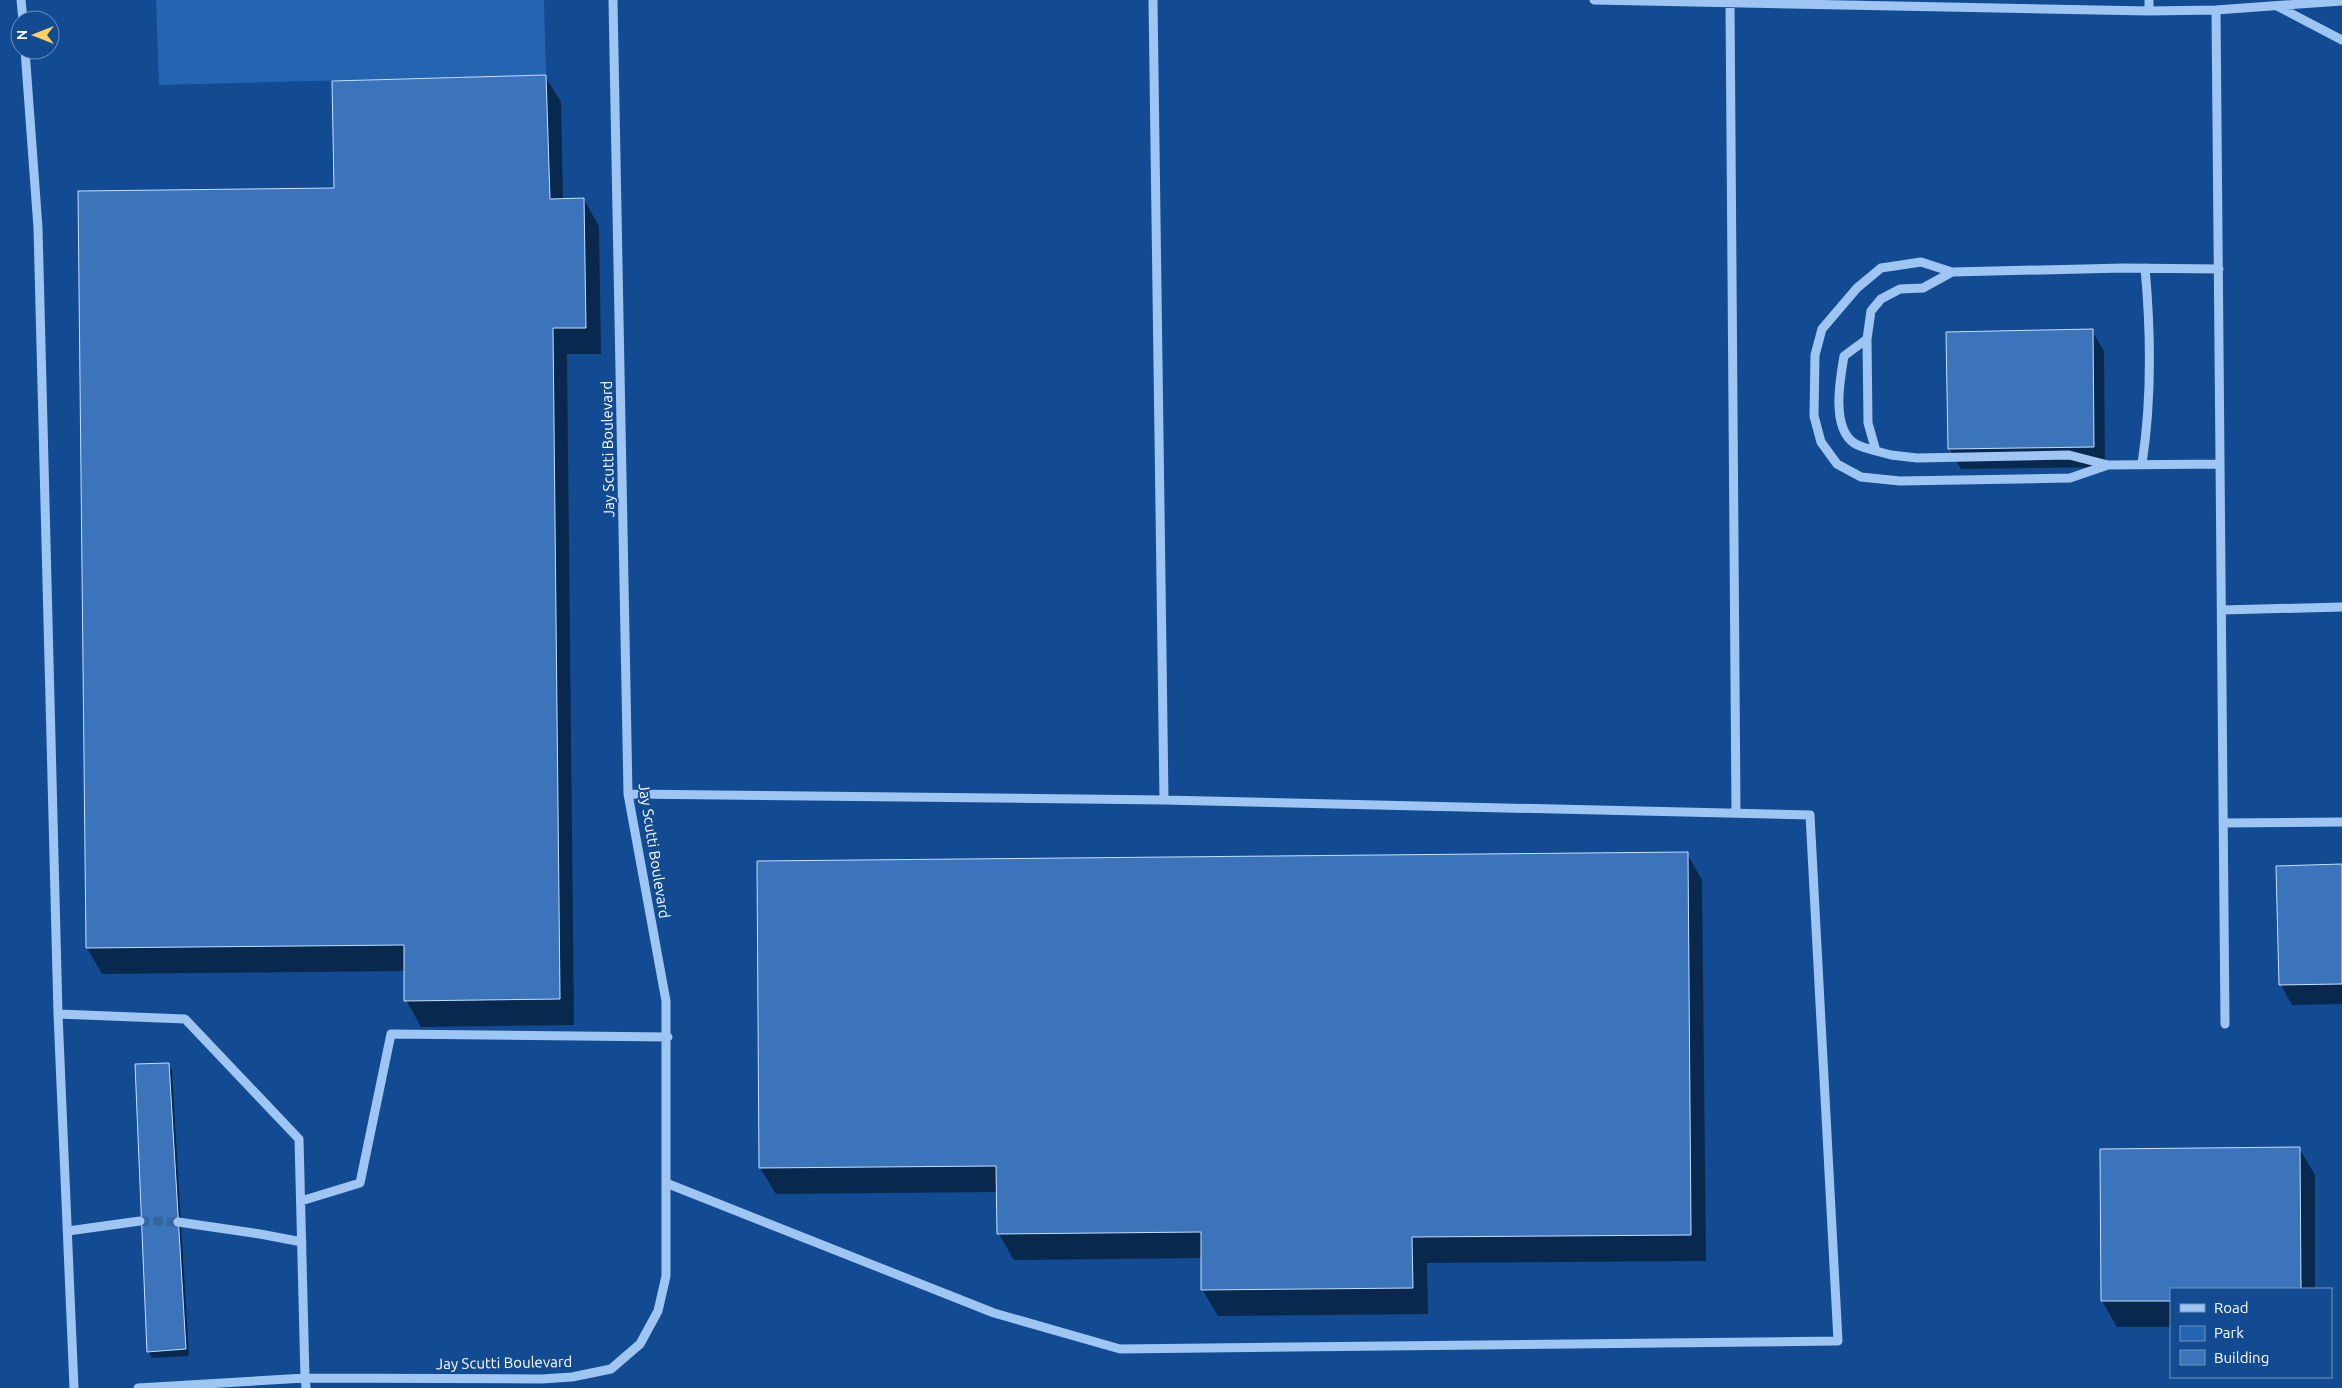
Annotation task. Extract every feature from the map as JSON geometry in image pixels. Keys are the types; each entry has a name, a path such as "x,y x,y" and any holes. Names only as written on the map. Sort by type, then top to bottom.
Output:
{"street":[{"name":"Jay Scutti Boulevard","path":"138,1388 226,1385 305,1378 541,1379 572,1377 611,1369 640,1344 658,1311 666,1276 668,1037 666,1001 628,794 613,0"},
{"path":"1153,0 1164,800"},
{"path":"1594,0 1730,3 1821,2 2149,10 2216,10 2342,1"},
{"path":"2149,0 2149,10"},
{"path":"1730,3 1736,813"},
{"path":"2277,6 2342,40"},
{"path":"2216,10 2225,1024"},
{"path":"26,60 38,228 58,1014 74,1388"},
{"path":"2108,465 2070,478 1900,480 1861,477 1837,464 1821,442 1814,416 1815,355 1822,329 1858,288 1881,268 1921,262 1952,272 2145,268 2218,269"},
{"path":"2142,464 2149,421 2149,313 2145,268"},
{"path":"1876,451 1868,423 1867,340 1871,312 1881,299 1900,289 1923,288 1952,272"},
{"path":"1867,340 1844,356 1839,390 1840,423 1853,442 1876,451 1917,458 2069,455 2108,465 2220,464"},
{"path":"2222,610 2342,607"},
{"path":"628,794 1164,800 1810,815 1838,1341 1120,1349 994,1313 666,1183"},
{"path":"2224,823 2342,822"},
{"path":"58,1014 185,1020 299,1139 306,1388"},
{"path":"301,1200 360,1183 391,1034 668,1037"},
{"path":"68,1231 140,1221"},
{"path":"178,1222 302,1242"}],"green space":[{"path":"156,0 544,0 546,75 159,85"}],"building":[{"path":"546,75 550,199 584,198 586,328 553,328 560,999 404,1001 404,945 86,948 78,191 334,188 332,81"},
{"path":"2093,329 2094,447 1948,449 1946,332"},
{"path":"1688,852 1691,1235 1412,1237 1413,1288 1201,1290 1201,1232 997,1234 996,1166 759,1168 757,861"},
{"path":"2342,864 2342,984 2279,985 2276,866"},
{"path":"169,1063 186,1349 147,1352 135,1064"},
{"path":"2300,1147 2301,1288 2170,1288 2170,1301 2101,1301 2100,1149"}],"tunnel":[{"path":"140,1221 178,1222"}]}
